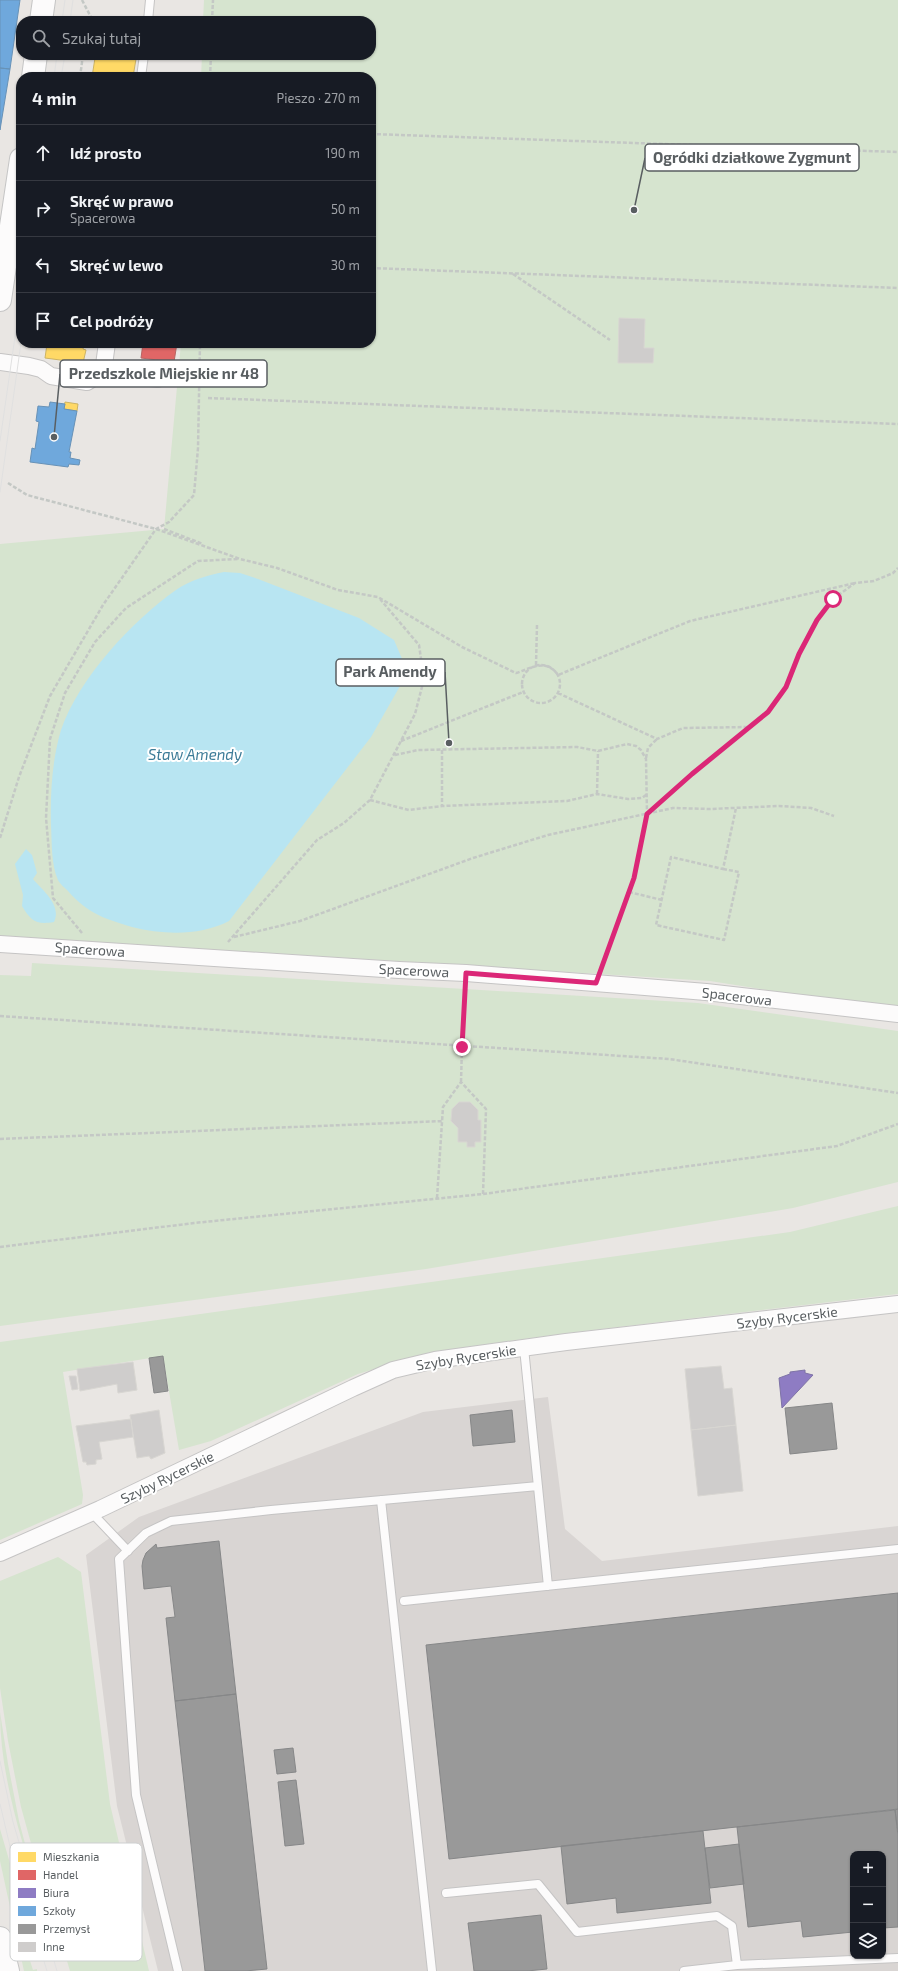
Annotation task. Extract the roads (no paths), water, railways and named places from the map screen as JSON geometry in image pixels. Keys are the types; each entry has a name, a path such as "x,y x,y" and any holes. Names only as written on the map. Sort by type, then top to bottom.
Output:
{"main road":[{"path":"42,16 44,0"},
{"path":"34,72 35,60"},
{"path":"1,291 16,193"},
{"path":"0,1938 8,1971"}],"street":[{"path":"103,372 106,348"},
{"path":"0,362 29,366 41,369 51,376 87,382 103,372 158,379"},
{"name":"Spacerowa","path":"0,944 466,973 596,983 706,992 898,1014"},
{"name":"Szyby Rycerskie","path":"0,1553 91,1512 393,1370 435,1360 524,1348 898,1304"}],"lane":[{"path":"148,16 150,0"},
{"path":"142,72 143,60"},
{"path":"524,1348 548,1586"},
{"path":"178,1971 136,1794 120,1559 146,1533 171,1521 271,1510 538,1486"},
{"path":"381,1500 432,1971"},
{"path":"91,1512 128,1551"},
{"path":"404,1601 898,1549"},
{"path":"446,1893 538,1884 577,1932 717,1916 732,1926 737,1965"},
{"path":"684,1971 737,1965 898,1958"}],"water":[{"name":"Staw Amendy","path":"224,572 240,573 258,579 359,618 394,640 403,661 400,686 371,737 229,921 218,926 194,932 169,933 144,930 113,921 89,910 75,899 58,880 53,860 51,790 58,741 69,710 80,691 109,652 125,634 159,603 181,586 199,578"},
{"path":"26,849 32,855 37,873 33,879 54,904 56,916 54,922 43,923 35,921 28,915 22,906 23,895 15,864"}],"tram line":[{"path":"63,16 65,0"},
{"path":"71,16 73,0"},
{"path":"55,72 56,60"},
{"path":"62,72 64,60"},
{"path":"0,441 16,330"},
{"path":"0,492 20,348"},
{"path":"0,1761 13,1822 19,1843"},
{"path":"0,1804 10,1846"},
{"path":"44,1961 47,1971"},
{"path":"54,1961 57,1971"}],"place":[{"name":"Ogródki działkowe Zygmunt","path":"634,210"},
{"name":"Przedszkole Miejskie nr 48","path":"54,437"},
{"name":"Park Amendy","path":"449,743"}]}
